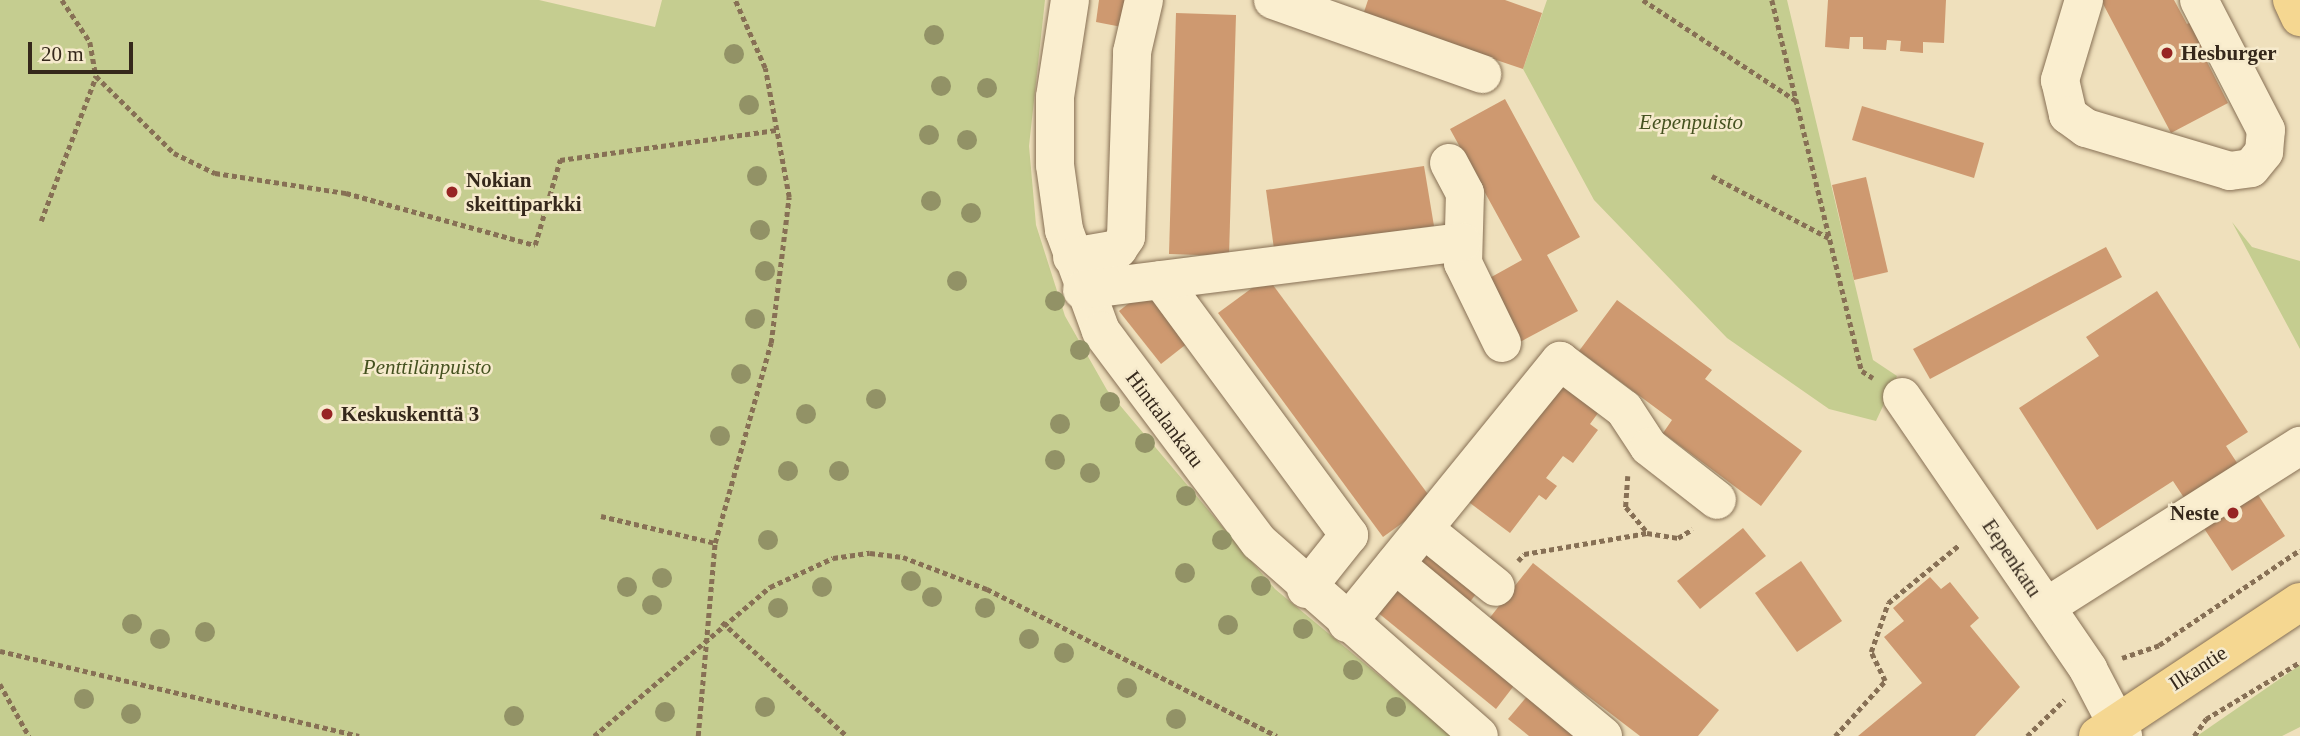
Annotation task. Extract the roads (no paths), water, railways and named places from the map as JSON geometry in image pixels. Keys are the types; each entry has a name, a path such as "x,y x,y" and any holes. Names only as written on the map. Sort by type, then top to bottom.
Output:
{"main road":[{"path":"2291,0 2300,17"},
{"name":"Ilkantie","path":"2112,731 2300,602"}],"street":[{"name":"Hinttalankatu","path":"1070,0 1055,97 1055,165 1077,274 1139,387 1259,542 1306,589 1479,736"},
{"path":"1077,274 1118,249 1126,237 1132,52 1144,0"},
{"path":"1273,0 1482,74"},
{"path":"2084,0 2060,80 2068,115 2086,128 2230,172 2251,168 2264,152 2266,130 2199,0"},
{"path":"1450,163 1465,193 1462,242 1470,284 1502,343"},
{"path":"1077,274 1161,280 1462,242"},
{"path":"1161,280 1349,535 1306,589"},
{"path":"1348,623 1423,529 1456,496 1560,361 1623,409 1649,447 1717,499"},
{"name":"Eepenkatu","path":"1902,397 2088,669 2112,731"},
{"path":"2046,607 2300,446"},
{"path":"1423,529 1496,587"},
{"path":"1395,565 1603,736"}],"place":[{"name":"Hesburger","path":"2167,53"},
{"name":"Nokian skeittiparkki","path":"452,192"},
{"name":"Keskuskenttä 3","path":"327,414"},
{"name":"Neste","path":"2233,513"}],"park label":[{"name":"Eepenpuisto","path":"1691,122"},
{"name":"Penttilänpuisto","path":"427,367"}]}
